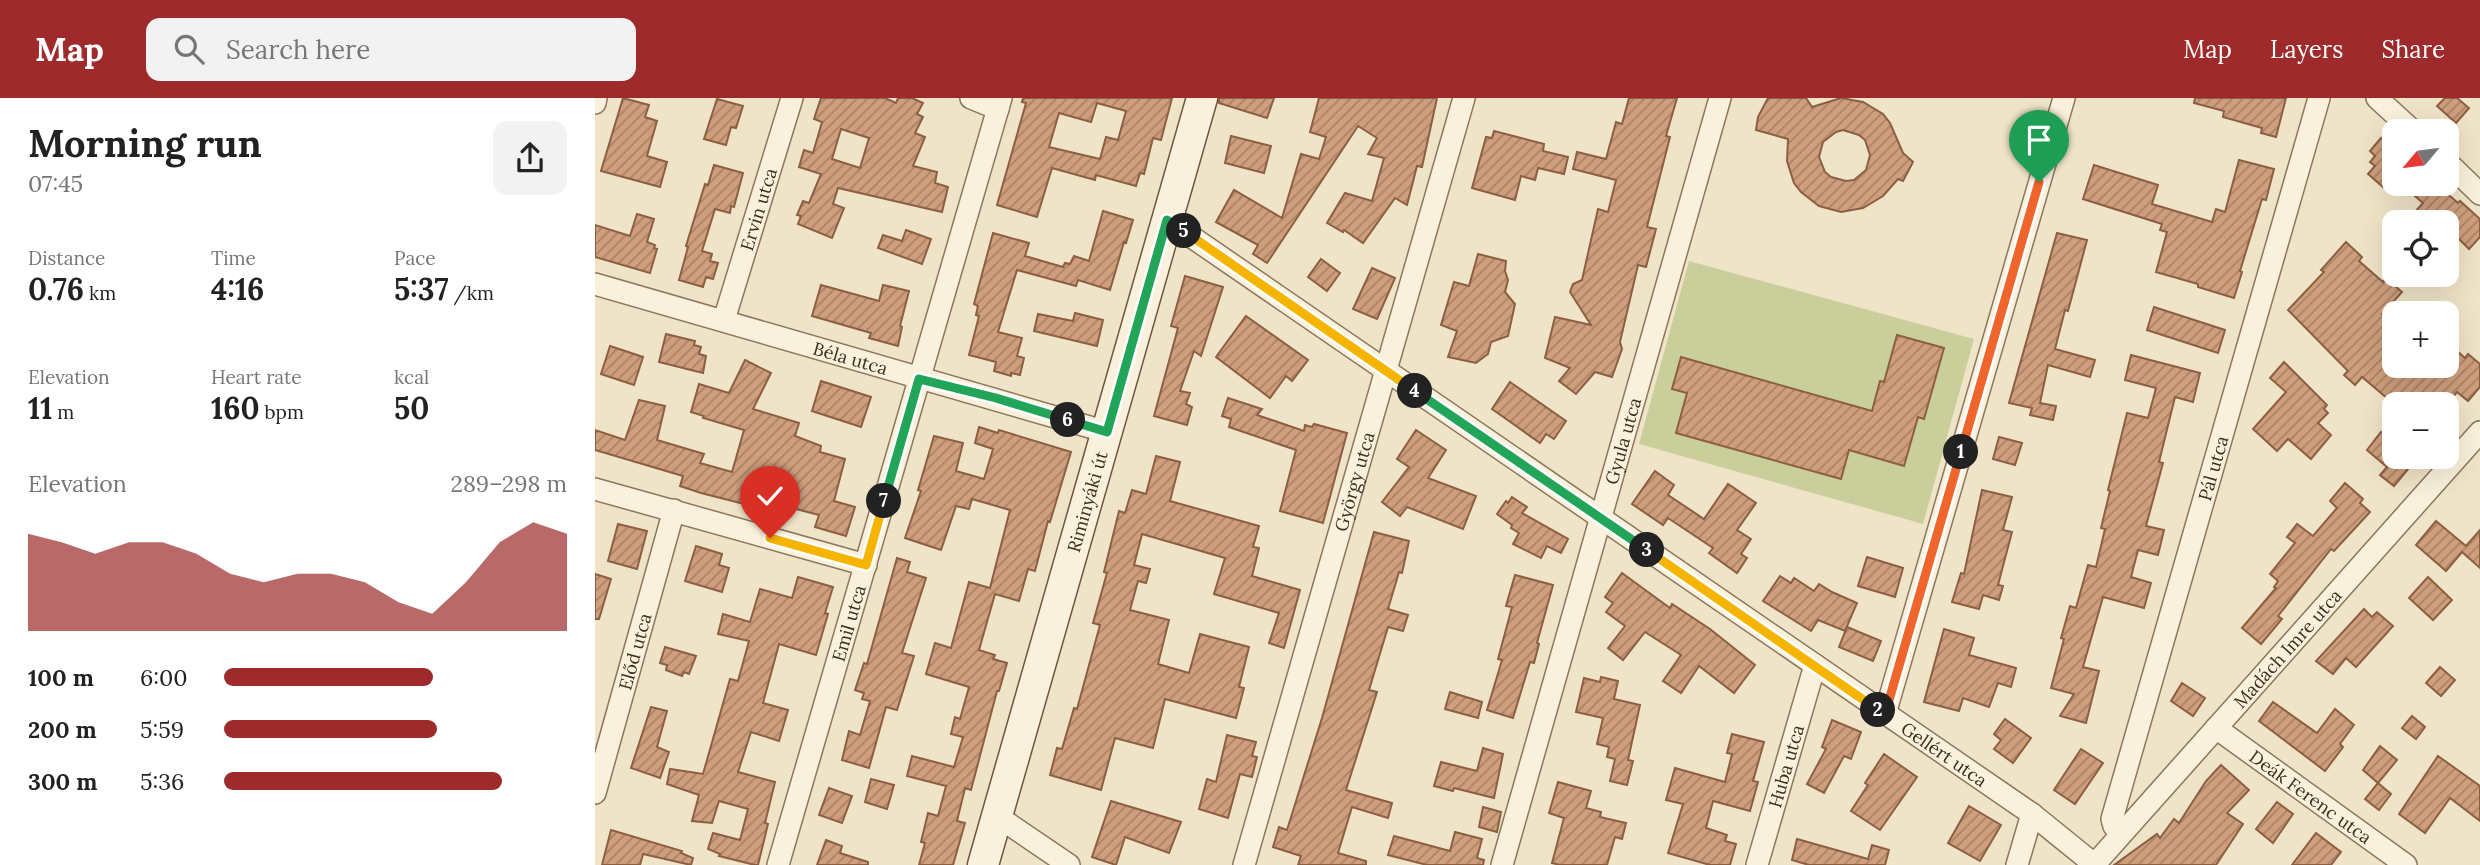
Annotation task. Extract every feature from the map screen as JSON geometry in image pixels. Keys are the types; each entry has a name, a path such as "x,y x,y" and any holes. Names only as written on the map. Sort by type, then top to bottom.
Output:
{"main road":[{"name":"Riminyáki út","path":"983,865 1202,98"}],"street":[{"path":"595,103 596,98"},
{"name":"Ervin utca","path":"724,320 792,98"},
{"path":"971,98 999,103"},
{"name":"György utca","path":"1244,865 1464,98"},
{"name":"Gyula utca","path":"1502,865 1720,98"},
{"path":"1885,714 2064,98"},
{"name":"Pál utca","path":"2121,834 2114,827 2112,819 2319,98"},
{"path":"2377,98 2400,119"},
{"name":"Emil utca","path":"779,865 999,103"},
{"path":"2459,174 2480,194"},
{"name":"Gellért utca","path":"1167,220 2032,814 2095,864"},
{"name":"Béla utca","path":"595,284 1107,432"},
{"name":"Madách Imre utca","path":"2095,864 2480,432"},
{"path":"595,489 866,565"},
{"name":"Előd utca","path":"595,793 674,510"},
{"name":"Huba utca","path":"1757,865 1815,665"},
{"name":"Deák Ferenc utca","path":"2216,728 2406,865"},
{"path":"2017,865 2032,814"},
{"path":"997,816 1069,865"}],"green space":[{"path":"1689,261 1974,339 1923,524 1639,444"}],"building":[{"path":"623,98 649,105 645,117 657,121 647,156 667,162 660,187 601,171"},
{"path":"821,98 885,98 896,103 898,98 912,98 923,103 917,114 923,117 915,133 925,137 913,166 937,172 935,183 948,187 942,212 838,188 833,204 844,208 832,238 798,224 801,216 797,215 803,201 809,203 821,174 799,167 804,150 813,153 822,122 814,119","holes":["841,129 869,138 860,168 832,159"]},
{"path":"1023,98 1172,98 1161,140 1153,138 1144,174 1140,173 1136,186 1096,175 1095,180 1052,168 1037,217 997,205 1026,103 1022,102","holes":["1097,103 1126,111 1118,140 1106,137 1100,159 1049,147 1059,113 1091,122"]},
{"path":"1219,98 1274,98 1267,118 1219,103"},
{"path":"1319,98 1437,98 1422,167 1417,166 1407,205 1395,198 1363,243 1344,230 1343,232 1327,223 1345,193 1372,201 1384,158 1368,154 1377,138 1358,126 1267,263 1253,254 1258,245 1216,222 1234,190 1282,218 1301,154 1319,159 1326,137 1310,132"},
{"path":"1629,98 1677,98 1666,136 1670,137 1647,227 1656,229 1646,267 1638,265 1620,342 1622,349 1612,377 1595,372 1576,394 1559,381 1570,368 1545,358 1555,317 1591,325 1570,292 1573,284 1582,280 1598,209 1608,212 1616,180 1573,169 1577,152 1606,159 1616,122 1622,124"},
{"path":"1768,98 1806,98 1812,107 1841,98 1863,102 1883,114 1890,123 1903,153 1913,162 1903,181 1898,179 1883,196 1863,208 1841,212 1819,206 1794,183 1787,161 1788,139 1756,130 1758,117","holes":["1843,130 1865,140 1870,155 1866,170 1854,180 1831,177 1825,172 1819,157 1823,142"]},
{"path":"2195,98 2286,98 2276,137 2261,133 2262,128 2223,117 2224,111 2194,103"},
{"path":"2445,98 2457,98 2469,108 2459,120 2452,119 2437,106"},
{"path":"717,99 743,106 736,128 731,127 726,145 704,139"},
{"path":"1494,131 1544,144 1543,151 1568,157 1564,174 1538,168 1535,180 1521,176 1515,200 1472,188 1486,137 1492,138"},
{"path":"1231,136 1271,146 1264,173 1225,163"},
{"path":"2382,139 2382,186 2368,174 2375,166 2370,162 2375,156 2370,151"},
{"path":"2239,160 2274,169 2266,200 2262,199 2234,298 2156,272 2167,232 2160,230 2162,224 2083,199 2094,165 2158,185 2152,204 2212,222 2216,209 2225,212"},
{"path":"714,165 743,173 730,213 715,209 702,251 712,254 710,261 718,263 713,279 706,277 703,287 679,280 688,247 686,246 705,184 708,185"},
{"path":"2415,196 2450,196 2458,203 2460,201 2480,219 2480,237 2469,249 2459,239 2459,210 2417,210 2423,203"},
{"path":"1103,211 1133,220 1110,290 1078,280 1076,286 1017,270 998,332 1022,338 1017,356 1024,358 1020,375 1011,373 1011,376 994,371 996,362 969,355 979,316 976,315 978,306 974,304 993,233 1029,243 1025,256 1063,267 1065,263 1070,264 1074,256 1089,261"},
{"path":"637,214 654,219 647,242 655,245 654,248 657,249 650,273 595,257 595,225 630,236"},
{"path":"906,230 931,239 922,264 878,248 883,235 902,241"},
{"path":"2057,233 2087,240 2055,349 2095,360 2090,377 2048,365 2040,403 2056,406 2053,420 2030,415 2032,408 2009,403"},
{"path":"2346,242 2362,257 2359,261 2382,281 2382,287 2396,287 2402,292 2394,301 2382,301 2382,378 2459,378 2459,353 2465,358 2468,354 2480,364 2480,387 2468,401 2459,392 2382,394 2362,377 2355,385 2344,375 2348,371 2288,310 2324,272 2321,270"},
{"path":"1478,254 1506,261 1508,280 1505,292 1515,304 1508,336 1491,342 1488,354 1476,363 1448,357 1457,331 1441,325 1454,282 1469,286"},
{"path":"1321,259 1340,273 1327,291 1308,277"},
{"path":"1372,268 1395,278 1377,319 1353,309"},
{"path":"1185,276 1223,287 1201,356 1194,351 1180,391 1190,393 1186,404 1192,407 1187,425 1154,416 1178,328 1171,326"},
{"path":"821,285 879,301 883,285 909,291 898,346 869,338 871,333 812,316"},
{"path":"2154,307 2225,330 2218,353 2147,330"},
{"path":"1075,313 1103,320 1097,346 1034,331 1038,314 1073,321"},
{"path":"1246,316 1308,360 1292,381 1286,376 1270,398 1216,357"},
{"path":"666,334 695,341 694,345 701,347 699,354 706,356 703,373 659,362"},
{"path":"1897,335 1944,348 1924,419 1918,417 1904,466 1849,450 1841,479 1676,433 1687,393 1672,389 1681,357 1872,411 1880,381 1884,382"},
{"path":"610,346 643,357 634,385 601,374"},
{"path":"2131,355 2200,373 2193,402 2175,397 2159,462 2163,463 2146,526 2164,530 2158,555 2138,550 2131,577 2151,583 2144,608 2103,597 2083,667 2099,671 2086,723 2060,716 2074,694 2051,688 2070,606 2076,608 2088,565 2096,567 2105,529 2101,528 2110,491 2108,490 2127,413 2148,418 2156,388 2125,380"},
{"path":"745,360 771,373 753,409 799,423 795,436 821,446 820,452 845,459 834,501 855,507 846,536 815,527 819,515 758,499 756,507 701,493 680,486 683,476 595,450 595,430 625,440 639,400 665,406 657,440 704,454 700,463 732,472 744,430 691,412 699,384 729,393"},
{"path":"2284,362 2327,405 2324,409 2328,413 2318,423 2331,435 2311,459 2288,439 2277,451 2253,429 2286,392 2270,378"},
{"path":"821,381 871,397 861,427 812,411"},
{"path":"1510,382 1566,421 1554,439 1546,434 1540,443 1492,409"},
{"path":"1228,398 1262,409 1257,415 1304,431 1305,425 1312,427 1314,424 1347,433 1323,523 1280,511 1296,450 1229,427 1231,419 1222,416"},
{"path":"979,427 998,433 999,430 1071,452 1035,571 1028,569 1019,601 995,594 979,650 995,655 993,659 1007,663 971,790 965,788 957,821 965,823 953,865 919,865 925,843 921,842 928,813 938,816 946,786 907,776 912,756 954,767 963,737 951,734 955,717 960,719 969,687 926,674 935,643 951,648 969,582 990,588 1010,510 972,499 969,509 956,506 941,550 905,538 921,491 918,490 934,436 963,443 956,471 984,479 993,449 975,443"},
{"path":"1416,430 1446,450 1428,478 1476,496 1463,529 1407,507 1400,516 1382,502 1409,467 1397,459"},
{"path":"2381,432 2382,433 2382,463 2367,450"},
{"path":"1999,437 2022,443 2015,465 1993,459"},
{"path":"1156,456 1180,462 1170,501 1259,526 1253,547 1259,548 1252,576 1300,590 1284,648 1269,643 1279,613 1214,594 1225,558 1142,534 1134,565 1150,569 1146,583 1138,581 1130,610 1169,620 1158,664 1189,673 1200,634 1249,647 1239,687 1244,688 1236,718 1165,699 1153,748 1115,738 1101,790 1050,775 1057,748 1062,749 1074,708 1077,709 1100,625 1093,623 1107,573 1104,572 1119,511 1125,513 1132,490 1146,494"},
{"path":"2385,469 2408,469 2394,486 2380,475"},
{"path":"1655,471 1674,485 1668,495 1704,519 1728,484 1756,503 1737,530 1751,539 1741,554 1747,558 1737,573 1709,553 1713,548 1668,518 1663,525 1632,504"},
{"path":"2345,483 2363,499 2360,503 2370,512 2334,551 2331,549 2278,616 2282,619 2261,644 2242,628 2276,588 2274,587 2278,581 2270,574 2295,543 2287,537 2297,524 2313,536 2337,508 2330,501"},
{"path":"1982,490 2012,497 2003,530 2012,532 1998,585 2003,586 1999,600 1983,595 1979,609 1952,602 1961,573 1964,574"},
{"path":"1512,497 1527,507 1522,513 1568,539 1561,553 1547,546 1541,558 1513,544 1519,533 1497,514"},
{"path":"2436,521 2466,546 2480,530 2480,568 2462,552 2446,571 2416,545"},
{"path":"618,524 647,531 637,569 608,561"},
{"path":"1374,532 1409,541 1402,573 1399,572 1388,609 1408,615 1403,631 1388,627 1369,690 1377,692 1346,790 1392,803 1388,818 1352,807 1338,853 1366,861 1366,865 1298,865 1301,856 1273,847 1279,827 1287,830 1322,718"},
{"path":"696,546 722,554 719,565 729,568 722,592 685,581"},
{"path":"1867,557 1903,568 1895,597 1858,586"},
{"path":"897,558 910,562 907,572 926,578 902,653 914,656 897,710 886,707 869,768 842,760 849,731 860,735 870,701 862,699 864,693 855,690 864,663 867,664"},
{"path":"1622,573 1670,608 1672,604 1710,629 1755,665 1734,693 1699,666 1681,693 1663,681 1681,655 1645,632 1623,660 1608,648 1625,626 1606,612 1613,603 1605,597"},
{"path":"595,574 611,579 599,619 595,619"},
{"path":"1515,575 1553,585 1534,663 1530,662 1513,718 1487,710 1502,660 1498,659 1512,607 1506,606"},
{"path":"1780,576 1791,583 1794,578 1814,591 1819,584 1857,603 1845,631 1818,620 1811,631 1763,601"},
{"path":"798,577 833,587 816,655 779,644 763,703 788,710 779,741 751,732 738,772 775,782 765,823 768,824 758,865 755,865 719,856 720,854 708,849 713,833 740,840 748,809 719,801 712,823 692,821 699,795 667,784 670,769 703,774 730,679 738,681 749,641 718,634 723,614 750,622 760,589 792,598"},
{"path":"2428,577 2452,600 2433,620 2409,598"},
{"path":"2364,609 2372,617 2377,612 2393,626 2356,667 2346,658 2333,674 2316,661"},
{"path":"1847,627 1881,641 1873,661 1839,647"},
{"path":"1944,629 1974,638 1969,655 2016,668 2011,687 1998,683 1989,707 1963,698 1959,711 1924,702"},
{"path":"665,647 696,656 689,674 684,672 682,676 666,670 667,665 660,663"},
{"path":"2440,667 2455,680 2441,696 2426,683"},
{"path":"1601,677 1618,681 1614,699 1640,705 1628,760 1633,761 1627,785 1610,781 1615,759 1607,757 1609,747 1597,744 1603,718 1576,712 1584,678 1600,682"},
{"path":"2182,683 2205,698 2193,716 2171,701"},
{"path":"1450,692 1482,702 1478,718 1445,709"},
{"path":"2273,702 2317,733 2335,709 2354,725 2340,744 2343,747 2325,771 2259,721"},
{"path":"651,707 667,711 657,747 669,752 660,778 631,768"},
{"path":"2412,716 2425,727 2416,739 2402,728"},
{"path":"2005,719 2031,738 2013,763 1994,749 2001,740 1994,734"},
{"path":"1832,720 1861,732 1851,759 1844,756 1824,793 1807,784 1826,749 1822,747"},
{"path":"1732,734 1764,742 1753,781 1758,782 1750,811 1713,801 1706,828 1727,835 1725,841 1736,844 1730,865 1710,865 1668,853 1683,804 1666,800 1675,768 1725,782 1732,754 1727,753"},
{"path":"1227,735 1256,742 1252,756 1257,757 1252,777 1240,774 1228,818 1199,809 1207,779 1216,782"},
{"path":"2380,746 2397,760 2378,783 2363,770"},
{"path":"1483,748 1503,754 1494,798 1434,786 1441,762 1477,771"},
{"path":"2081,749 2103,763 2075,804 2054,790"},
{"path":"1884,754 1917,777 1880,830 1851,811"},
{"path":"2438,756 2480,786 2480,821 2450,798 2425,833 2399,814"},
{"path":"2221,765 2249,790 2227,813 2243,824 2216,865 2114,865 2157,834 2160,838 2174,819 2179,823 2206,781"},
{"path":"871,779 894,785 887,809 865,802"},
{"path":"1558,782 1591,791 1586,808 1601,812 1600,817 1626,823 1622,839 1615,837 1607,865 1552,863 1564,818 1549,813"},
{"path":"2378,783 2391,794 2379,810 2365,799"},
{"path":"829,788 852,796 842,823 819,815"},
{"path":"1111,801 1181,822 1169,853 1125,837 1116,865 1092,857"},
{"path":"2277,802 2293,814 2273,843 2256,829"},
{"path":"1969,806 2001,825 1980,861 1948,843"},
{"path":"1483,807 1501,812 1497,832 1479,827"},
{"path":"611,830 682,851 681,853 693,858 691,865 643,854 640,865 602,865"},
{"path":"1455,832 1482,839 1477,858 1484,860 1483,865 1427,865 1388,855 1394,836 1450,851"},
{"path":"2316,833 2341,852 2331,865 2292,865"},
{"path":"1797,839 1868,859 1872,845 1889,850 1885,865 1809,865 1792,860"},
{"path":"826,840 842,846 840,853 868,862 868,865 817,865"}],"route":[{"path":"770,538 866,565 919,379 996,398 1107,432 1167,220 1885,714 2039,182"}]}
